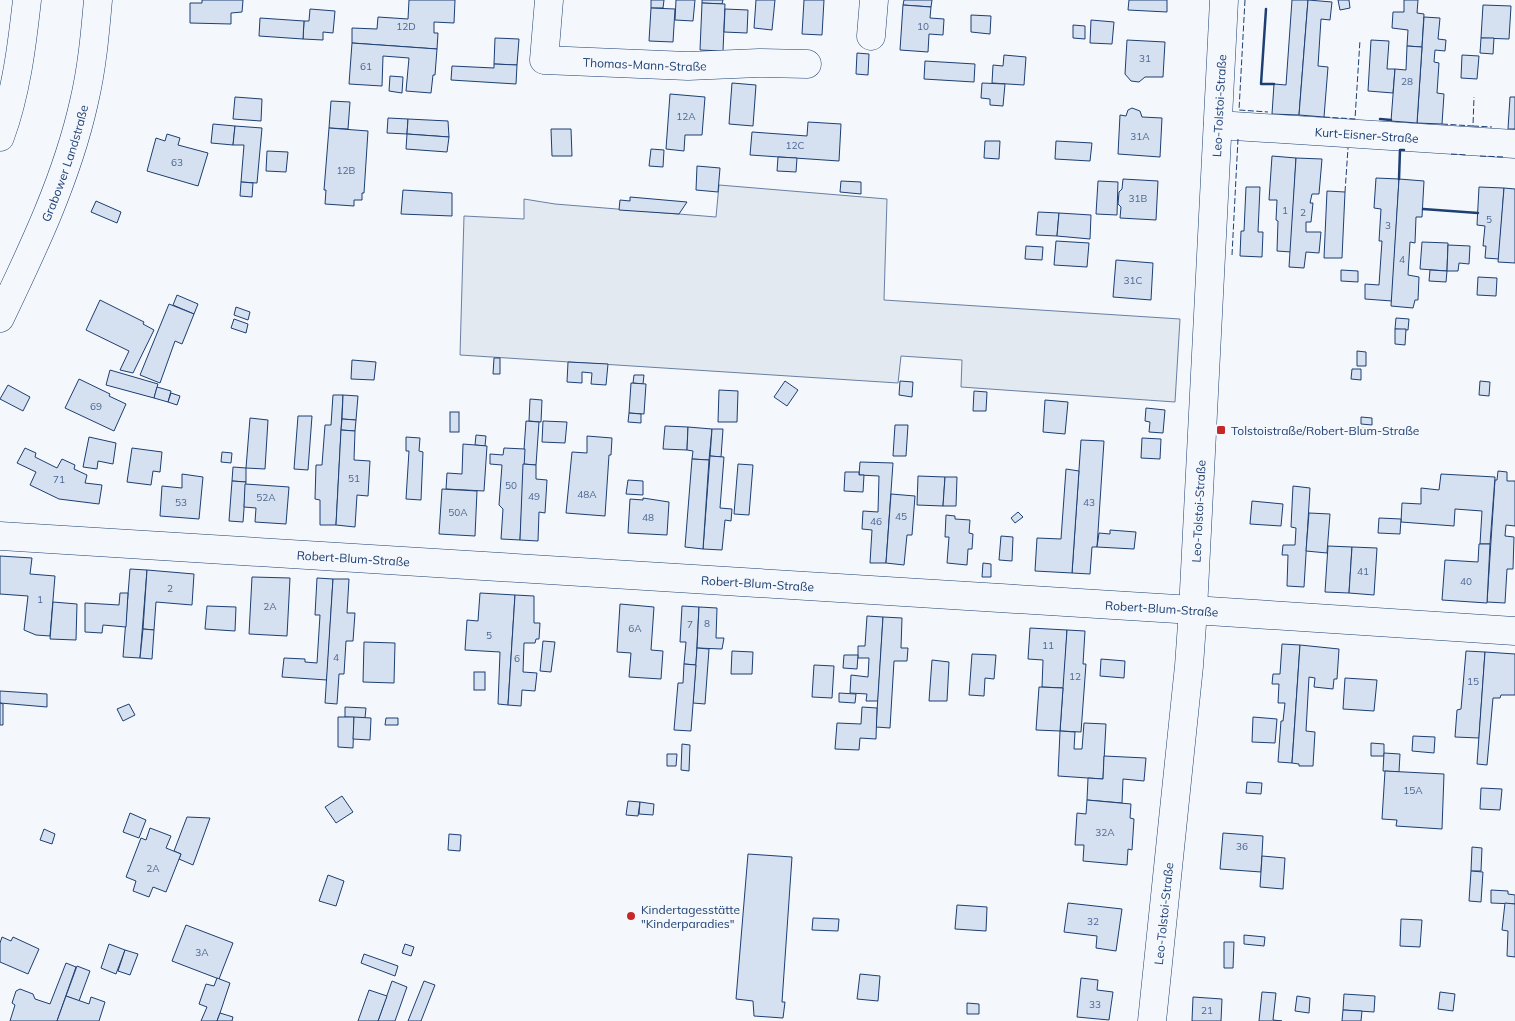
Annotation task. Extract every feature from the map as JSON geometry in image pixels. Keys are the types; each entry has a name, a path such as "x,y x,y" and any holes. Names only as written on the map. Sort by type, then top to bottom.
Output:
{"street":[{"path":"0,136 12,95 23,35 27,0"},
{"name":"Grabower Landstraße","path":"0,318 34,246 67,161 84,103 94,44 98,0"},
{"name":"Thomas-Mann-Straße","path":"549,0 544,60 688,66 759,63 807,64"},
{"path":"872,36 874,0"},
{"name":"Leo-Tolstoi-Straße","path":"1152,1021 1189,666 1193,610 1224,0"},
{"name":"Kurt-Eisner-Straße","path":"1218,125 1515,144"},
{"name":"Robert-Blum-Straße","path":"0,536 1515,631"}],"shaded area":[{"path":"719,185 887,199 884,300 1180,319 1175,402 961,387 962,360 901,356 898,383 460,355 464,216 524,219 524,199 555,204 716,217"}],"building":[{"path":"202,0 243,0 242,12 231,13 231,24 190,23 190,3 202,3"},
{"path":"409,0 455,0 454,23 434,22 434,33 438,33 437,49 352,43 352,28 377,29 378,17 408,19"},
{"path":"651,0 664,0 663,8 651,8"},
{"path":"676,0 695,0 693,21 675,20"},
{"path":"702,0 723,0 722,4 702,3"},
{"path":"756,0 775,0 772,30 754,28"},
{"path":"804,0 824,0 822,35 802,34"},
{"path":"904,0 932,0 931,7 903,5"},
{"path":"1129,0 1167,0 1167,12 1128,10"},
{"path":"1292,0 1308,0 1299,115 1272,114 1274,84 1286,85"},
{"path":"1308,0 1332,2 1330,20 1321,19 1318,66 1328,67 1324,117 1299,115"},
{"path":"1338,0 1349,0 1350,8 1340,10"},
{"path":"1404,0 1418,0 1417,13 1424,14 1422,47 1407,46 1408,30 1392,28 1393,12 1404,12"},
{"path":"702,3 725,4 723,51 700,50"},
{"path":"903,5 931,7 930,18 944,19 943,35 929,34 928,52 900,50"},
{"path":"1483,5 1511,6 1509,39 1481,38"},
{"path":"651,8 675,9 673,42 649,41"},
{"path":"310,9 335,11 333,33 323,32 323,40 303,39 304,21 309,21"},
{"path":"725,9 748,10 747,33 724,32"},
{"path":"971,15 991,16 990,34 971,32"},
{"path":"1424,17 1440,18 1438,39 1446,40 1445,51 1435,50 1434,62 1439,63 1437,93 1444,94 1442,124 1417,123"},
{"path":"260,18 304,21 303,39 259,36"},
{"path":"1091,20 1114,22 1112,44 1090,43"},
{"path":"1073,25 1085,26 1085,39 1073,38"},
{"path":"495,38 519,39 517,65 494,64"},
{"path":"1481,38 1494,38 1493,54 1480,53"},
{"path":"1127,40 1165,42 1163,77 1145,77 1139,82 1131,81 1125,74"},
{"path":"1371,40 1389,41 1387,69 1395,69 1393,93 1368,91"},
{"path":"352,43 437,49 435,75 433,75 431,93 406,91 409,58 383,56 382,86 349,84"},
{"path":"1407,46 1422,47 1417,123 1391,121 1395,69 1406,70"},
{"path":"857,53 869,54 868,75 856,74"},
{"path":"1004,55 1026,57 1024,85 992,83 993,65 1003,66"},
{"path":"1462,55 1479,56 1477,79 1461,78"},
{"path":"925,61 975,64 974,82 924,79"},
{"path":"494,64 517,65 516,84 451,80 452,66 494,68"},
{"path":"390,76 403,77 402,93 389,91"},
{"path":"732,83 756,85 753,126 729,124"},
{"path":"982,83 1005,84 1003,106 990,105 990,99 981,98"},
{"path":"670,94 705,97 702,135 685,135 684,151 666,149"},
{"path":"235,97 262,99 261,121 233,119"},
{"path":"1510,97 1515,97 1515,129 1508,129"},
{"path":"331,101 350,102 348,129 329,128"},
{"path":"1132,108 1140,111 1142,117 1162,118 1160,157 1118,154 1120,115 1126,116 1128,110"},
{"path":"388,118 408,119 407,134 387,133"},
{"path":"408,119 448,121 449,137 407,134"},
{"path":"808,122 841,124 839,161 750,155 752,132 807,136"},
{"path":"213,124 235,126 233,145 211,143"},
{"path":"235,126 262,128 257,183 241,182 244,145 233,145"},
{"path":"329,128 368,131 364,193 362,193 362,200 354,200 354,206 325,204 326,190 324,190"},
{"path":"551,129 571,129 572,156 552,156"},
{"path":"167,134 180,138 178,145 208,153 198,186 147,171 156,138 165,141"},
{"path":"407,134 449,137 447,152 406,149"},
{"path":"985,141 1000,141 999,159 984,158"},
{"path":"1056,141 1092,143 1090,161 1055,159"},
{"path":"651,149 664,150 663,167 649,166"},
{"path":"267,151 288,152 286,172 266,171"},
{"path":"1272,156 1296,158 1291,252 1277,251 1277,200 1269,200"},
{"path":"778,157 797,158 796,172 777,171"},
{"path":"1296,158 1322,159 1319,194 1312,194 1310,203 1313,203 1311,222 1306,222 1306,232 1321,232 1319,253 1306,252 1304,268 1289,267"},
{"path":"697,166 720,168 718,192 696,190"},
{"path":"1376,178 1399,179 1392,301 1365,299 1365,284 1379,285 1382,241 1379,241 1381,209 1374,208"},
{"path":"1123,179 1158,181 1156,220 1120,218 1121,207 1118,204"},
{"path":"1399,179 1424,181 1422,217 1416,217 1415,243 1410,242 1408,275 1419,277 1418,300 1415,300 1413,308 1391,306"},
{"path":"841,181 861,182 861,194 840,192"},
{"path":"1098,181 1118,182 1117,215 1096,214"},
{"path":"241,182 253,183 252,197 240,196"},
{"path":"1246,187 1260,187 1258,232 1263,232 1262,257 1240,256 1241,231 1244,231"},
{"path":"1479,187 1504,188 1499,259 1485,258 1486,246 1483,246 1485,226 1477,225"},
{"path":"1504,188 1515,189 1515,263 1498,262"},
{"path":"403,190 452,193 452,216 401,214"},
{"path":"1327,191 1345,192 1342,258 1324,258"},
{"path":"630,197 687,202 679,214 619,210 620,200 630,201"},
{"path":"96,201 121,212 117,223 91,212"},
{"path":"1038,212 1059,213 1057,236 1036,235"},
{"path":"1059,213 1091,215 1090,239 1057,236"},
{"path":"1056,241 1089,243 1087,267 1054,265"},
{"path":"1422,242 1448,243 1447,271 1420,269"},
{"path":"1448,245 1470,246 1469,264 1459,263 1458,271 1447,271"},
{"path":"1026,246 1043,247 1042,260 1025,259"},
{"path":"1116,260 1153,263 1151,300 1113,297"},
{"path":"1341,270 1358,271 1358,282 1341,281"},
{"path":"1430,270 1447,271 1446,282 1429,281"},
{"path":"1478,277 1497,278 1496,296 1477,295"},
{"path":"177,295 198,304 194,314 173,305"},
{"path":"100,300 144,322 143,324 154,330 133,373 120,370 129,351 86,330"},
{"path":"169,304 194,314 182,344 175,341 160,383 140,375"},
{"path":"236,307 250,312 248,320 234,315"},
{"path":"1396,318 1409,319 1408,330 1395,329"},
{"path":"234,319 248,324 246,333 231,328"},
{"path":"1395,329 1406,329 1405,345 1395,344"},
{"path":"1357,351 1366,352 1366,366 1357,366"},
{"path":"494,358 500,358 500,374 493,374"},
{"path":"352,360 376,362 374,380 351,379"},
{"path":"568,362 608,364 606,385 591,384 592,373 582,372 582,383 567,382"},
{"path":"1352,369 1361,369 1361,380 1351,379"},
{"path":"110,370 158,384 154,398 106,385"},
{"path":"634,375 644,375 643,384 633,383"},
{"path":"79,379 126,404 114,431 65,408"},
{"path":"785,381 798,390 787,406 774,397"},
{"path":"900,381 913,382 912,397 899,395"},
{"path":"1480,381 1490,382 1489,396 1479,395"},
{"path":"631,383 646,384 644,414 629,413"},
{"path":"8,385 30,397 23,411 0,399"},
{"path":"157,387 171,391 168,402 154,398"},
{"path":"719,390 738,391 737,422 718,422"},
{"path":"974,391 987,392 986,411 973,411"},
{"path":"171,393 180,396 177,405 168,402"},
{"path":"333,395 343,395 336,525 320,525 320,500 315,499 316,465 322,465 325,425 331,425"},
{"path":"343,395 358,396 356,420 342,419"},
{"path":"530,399 542,400 541,422 529,421"},
{"path":"1045,400 1068,402 1065,434 1043,432"},
{"path":"1146,408 1165,410 1163,433 1149,432 1150,422 1145,421"},
{"path":"450,412 459,412 459,432 450,432"},
{"path":"629,413 641,414 641,423 628,422"},
{"path":"298,416 312,416 308,470 294,469"},
{"path":"1361,417 1372,418 1372,425 1361,424"},
{"path":"250,418 268,420 265,469 246,468"},
{"path":"342,419 356,420 355,431 341,430"},
{"path":"526,421 539,422 536,465 523,464"},
{"path":"543,421 567,422 565,443 542,442"},
{"path":"895,425 908,425 906,456 893,456"},
{"path":"665,426 688,427 687,450 663,449"},
{"path":"688,427 712,429 709,460 692,459 693,451 687,450"},
{"path":"1361,428 1370,428 1370,436 1361,436"},
{"path":"712,429 723,429 721,457 710,456"},
{"path":"341,430 355,431 354,460 370,461 368,496 357,495 355,527 336,525"},
{"path":"476,435 486,436 485,446 475,445"},
{"path":"587,436 612,438 605,516 566,513 572,452 587,453"},
{"path":"89,437 116,443 113,464 98,461 97,469 83,467"},
{"path":"406,437 420,438 419,451 423,452 421,500 406,499 409,451 406,451"},
{"path":"1142,438 1161,439 1160,459 1141,458"},
{"path":"1081,440 1104,441 1097,547 1092,547 1090,574 1072,573"},
{"path":"463,444 487,446 484,491 446,489 447,473 462,474"},
{"path":"25,448 36,453 35,457 57,468 62,459 75,465 74,469 87,475 85,483 102,485 99,504 59,499 30,485 36,472 17,463"},
{"path":"132,448 162,452 160,472 153,471 151,485 127,482"},
{"path":"504,448 525,449 520,540 501,539 503,509 499,505 502,465 490,464 490,454 503,455"},
{"path":"222,452 232,453 231,463 221,462"},
{"path":"710,456 724,457 720,508 732,509 731,521 725,520 722,550 703,549"},
{"path":"692,459 709,460 703,549 685,547"},
{"path":"860,462 893,463 886,563 870,563 872,530 862,529 863,511 878,512 879,476 859,475"},
{"path":"523,464 536,465 536,479 547,480 545,513 539,512 538,541 520,540"},
{"path":"738,464 753,465 749,515 734,514"},
{"path":"233,467 246,468 246,482 232,481"},
{"path":"1066,469 1079,471 1072,573 1035,571 1037,538 1061,539"},
{"path":"1498,471 1507,472 1507,481 1515,481 1515,526 1506,525 1505,536 1514,537 1513,569 1507,569 1505,603 1487,602 1495,480 1497,480"},
{"path":"845,472 859,472 859,475 864,475 863,492 844,491"},
{"path":"182,474 203,477 199,519 160,516 162,486 182,488"},
{"path":"1441,474 1495,477 1490,544 1480,544 1482,511 1455,509 1454,526 1401,522 1402,503 1421,504 1421,488 1439,490"},
{"path":"918,476 945,477 943,506 917,505"},
{"path":"945,477 957,477 956,506 943,506"},
{"path":"628,480 643,481 643,495 626,494"},
{"path":"232,481 246,482 243,522 229,521"},
{"path":"245,484 289,487 286,524 255,522 256,508 244,507"},
{"path":"1293,486 1310,488 1304,587 1287,586 1288,555 1282,555 1283,545 1295,545 1296,528 1291,527"},
{"path":"442,489 477,491 475,536 439,534"},
{"path":"891,494 915,496 912,535 907,535 904,565 886,563"},
{"path":"643,498 669,502 667,535 628,533 630,499 643,500"},
{"path":"1252,501 1283,504 1281,526 1250,524"},
{"path":"1018,512 1023,517 1015,523 1011,518"},
{"path":"1309,513 1330,514 1327,553 1306,551"},
{"path":"946,515 955,516 955,519 970,520 969,533 973,534 972,549 968,549 967,565 947,563 949,537 945,537"},
{"path":"1379,518 1401,519 1400,534 1378,533"},
{"path":"1110,530 1136,532 1134,549 1097,547 1099,533 1110,534"},
{"path":"1001,536 1013,537 1012,561 999,560"},
{"path":"1479,544 1490,544 1487,603 1442,600 1445,560 1478,562"},
{"path":"1328,546 1352,547 1349,593 1325,592"},
{"path":"1352,547 1377,548 1374,595 1349,593"},
{"path":"0,556 32,558 30,574 55,576 50,636 36,635 24,630 28,596 0,594"},
{"path":"983,563 991,564 991,577 982,577"},
{"path":"130,569 147,570 140,658 123,657"},
{"path":"147,570 194,574 192,605 156,602 154,630 143,629"},
{"path":"252,577 290,578 287,636 249,634"},
{"path":"317,578 333,579 327,680 282,677 284,658 305,659 305,662 317,663 320,615 315,615"},
{"path":"333,579 349,579 347,613 355,613 353,641 346,641 344,674 339,674 337,704 325,703"},
{"path":"120,593 128,593 126,627 103,625 102,633 85,632 85,603 119,605"},
{"path":"480,593 515,595 508,705 498,704 500,652 465,650 467,620 478,621"},
{"path":"515,595 534,596 534,623 540,623 539,639 536,639 535,643 524,643 523,672 537,673 535,691 522,690 521,706 508,705"},
{"path":"53,602 77,604 76,640 50,639"},
{"path":"620,604 654,607 651,650 663,651 661,679 629,677 631,653 617,652"},
{"path":"207,606 236,607 235,631 205,629"},
{"path":"682,606 699,607 696,665 684,664 686,642 680,642"},
{"path":"699,607 717,608 716,638 724,638 722,649 697,648"},
{"path":"867,616 883,617 878,701 866,701 867,694 850,693 851,675 868,677 869,658 858,658 858,646 865,646"},
{"path":"883,617 902,618 901,648 908,648 907,661 894,661 890,728 876,727"},
{"path":"1030,628 1067,630 1064,688 1042,687 1043,660 1028,659"},
{"path":"143,629 154,630 152,659 140,658"},
{"path":"1067,630 1085,631 1083,664 1086,664 1081,732 1060,731"},
{"path":"543,641 555,642 551,672 540,671"},
{"path":"364,642 395,643 394,683 363,682"},
{"path":"1282,644 1300,645 1292,763 1278,762 1281,721 1283,721 1285,703 1278,703 1279,684 1272,684 1273,674 1280,674"},
{"path":"1300,645 1339,649 1337,679 1334,679 1333,689 1314,687 1315,678 1309,677 1306,731 1315,732 1313,766 1299,766 1299,764 1292,763"},
{"path":"697,648 709,649 705,704 693,703"},
{"path":"732,651 753,652 752,674 731,674"},
{"path":"1466,651 1485,652 1479,738 1455,737 1457,710 1461,709"},
{"path":"1485,652 1515,654 1515,695 1501,695 1500,698 1493,698 1487,765 1477,764"},
{"path":"972,654 996,655 994,679 985,678 984,696 969,695"},
{"path":"844,655 858,655 857,669 843,668"},
{"path":"1101,659 1125,661 1124,678 1100,676"},
{"path":"932,660 949,662 947,701 929,701"},
{"path":"684,664 696,665 691,731 674,730 678,683 683,683"},
{"path":"814,665 834,666 832,698 812,697"},
{"path":"474,672 485,672 485,690 474,690"},
{"path":"1345,678 1377,680 1374,711 1343,709"},
{"path":"1039,687 1063,688 1060,731 1036,730"},
{"path":"0,691 47,694 47,707 0,703"},
{"path":"839,693 856,694 855,703 839,702"},
{"path":"0,703 3,704 3,725 0,725"},
{"path":"129,704 135,715 123,721 117,709"},
{"path":"345,707 366,708 365,718 345,717"},
{"path":"862,707 877,708 876,739 860,738 859,750 835,749 837,723 861,724"},
{"path":"338,717 354,717 353,748 338,747"},
{"path":"354,717 371,718 370,740 353,739"},
{"path":"1253,717 1277,719 1275,743 1252,742"},
{"path":"386,718 398,718 398,725 385,725"},
{"path":"1084,723 1106,724 1103,779 1058,776 1060,731 1075,732 1074,749 1082,749"},
{"path":"1413,736 1435,737 1434,753 1412,751"},
{"path":"1371,743 1384,744 1384,756 1371,756"},
{"path":"682,744 690,745 689,771 681,770"},
{"path":"1384,753 1400,754 1399,772 1383,771"},
{"path":"667,754 677,754 676,766 667,766"},
{"path":"1104,756 1146,758 1144,781 1123,779 1122,803 1087,800 1088,778 1103,779"},
{"path":"1385,771 1444,774 1442,829 1396,826 1397,820 1382,819"},
{"path":"1247,782 1262,783 1261,794 1246,793"},
{"path":"1481,788 1502,789 1500,810 1480,809"},
{"path":"342,796 353,812 336,823 325,807"},
{"path":"1087,800 1131,804 1130,818 1134,819 1132,850 1128,849 1127,865 1083,861 1084,845 1075,845 1077,813 1086,814"},
{"path":"628,801 640,802 638,816 626,815"},
{"path":"640,802 654,804 653,815 639,814"},
{"path":"130,813 146,820 139,838 123,832"},
{"path":"187,817 210,818 193,865 179,859 181,854 174,851"},
{"path":"150,828 171,836 166,848 181,854 166,892 153,887 149,897 133,891 136,881 126,877 141,838 146,840"},
{"path":"44,829 55,834 52,844 40,840"},
{"path":"1223,833 1263,836 1261,872 1220,869"},
{"path":"449,834 461,835 460,851 448,850"},
{"path":"1472,847 1482,848 1481,871 1471,871"},
{"path":"748,854 792,857 782,1002 785,1002 783,1018 754,1016 753,1001 736,999"},
{"path":"1262,856 1285,858 1283,889 1260,887"},
{"path":"1471,871 1483,872 1481,902 1469,901"},
{"path":"328,875 344,881 336,906 319,901"},
{"path":"1491,890 1508,891 1508,894 1515,895 1515,904 1491,903"},
{"path":"1068,903 1122,909 1116,951 1096,948 1097,936 1064,932"},
{"path":"1505,903 1515,904 1515,957 1507,956 1508,931 1502,930"},
{"path":"957,905 987,907 986,931 955,929"},
{"path":"813,918 839,919 838,931 812,930"},
{"path":"1401,919 1422,920 1420,947 1400,946"},
{"path":"186,925 233,943 219,979 172,961"},
{"path":"1244,935 1265,937 1264,946 1244,944"},
{"path":"2,937 11,941 13,937 39,949 28,974 0,962 0,943"},
{"path":"1224,942 1234,942 1233,968 1224,968"},
{"path":"109,944 125,950 116,974 101,968"},
{"path":"405,944 414,947 411,956 402,953"},
{"path":"125,950 138,954 130,975 118,971"},
{"path":"364,954 398,966 395,976 361,963"},
{"path":"66,963 76,967 57,1021 10,1021 15,1005 12,1003 16,991 20,989 33,994 35,999 50,1004"},
{"path":"77,966 90,971 79,1001 66,996"},
{"path":"860,974 880,976 878,1001 857,999"},
{"path":"217,978 230,983 220,1013 217,1021 201,1021 207,1007 199,1004 206,984 214,986"},
{"path":"1081,978 1098,980 1097,990 1113,992 1109,1020 1077,1017"},
{"path":"392,981 407,987 395,1021 378,1021"},
{"path":"424,981 435,985 421,1021 408,1021"},
{"path":"369,990 387,996 378,1021 358,1021"},
{"path":"1262,992 1276,993 1273,1020 1282,1021 1259,1021"},
{"path":"1440,992 1455,994 1453,1011 1438,1009"},
{"path":"1344,994 1375,996 1374,1012 1343,1010"},
{"path":"66,996 89,1004 91,997 105,1002 99,1021 57,1021"},
{"path":"1297,996 1310,998 1309,1013 1295,1011"},
{"path":"1193,997 1222,999 1221,1021 1192,1021"},
{"path":"967,1003 979,1004 979,1014 967,1014"},
{"path":"1343,1010 1362,1011 1361,1021 1342,1021"},
{"path":"220,1013 233,1017 232,1021 217,1021"}],"fence":[{"path":"1245,0 1239,110 1268,112"},
{"path":"1324,117 1355,119 1360,40"},
{"path":"1442,124 1473,126 1474,97"},
{"path":"1473,126 1492,127"},
{"path":"1232,255 1238,139"},
{"path":"1345,192 1348,148"},
{"path":"1451,154 1467,155"},
{"path":"1480,156 1505,157"}],"wall":[{"path":"1266,9 1261,84 1274,84"},
{"path":"1380,119 1391,120"},
{"path":"1399,179 1400,150 1404,150"},
{"path":"1423,209 1478,213"}],"place":[{"name":"Tolstoistraße/Robert-Blum-Straße","path":"1221,430"},
{"name":"Kindertagesstätte \"Kinderparadies\"","path":"631,916"}]}
